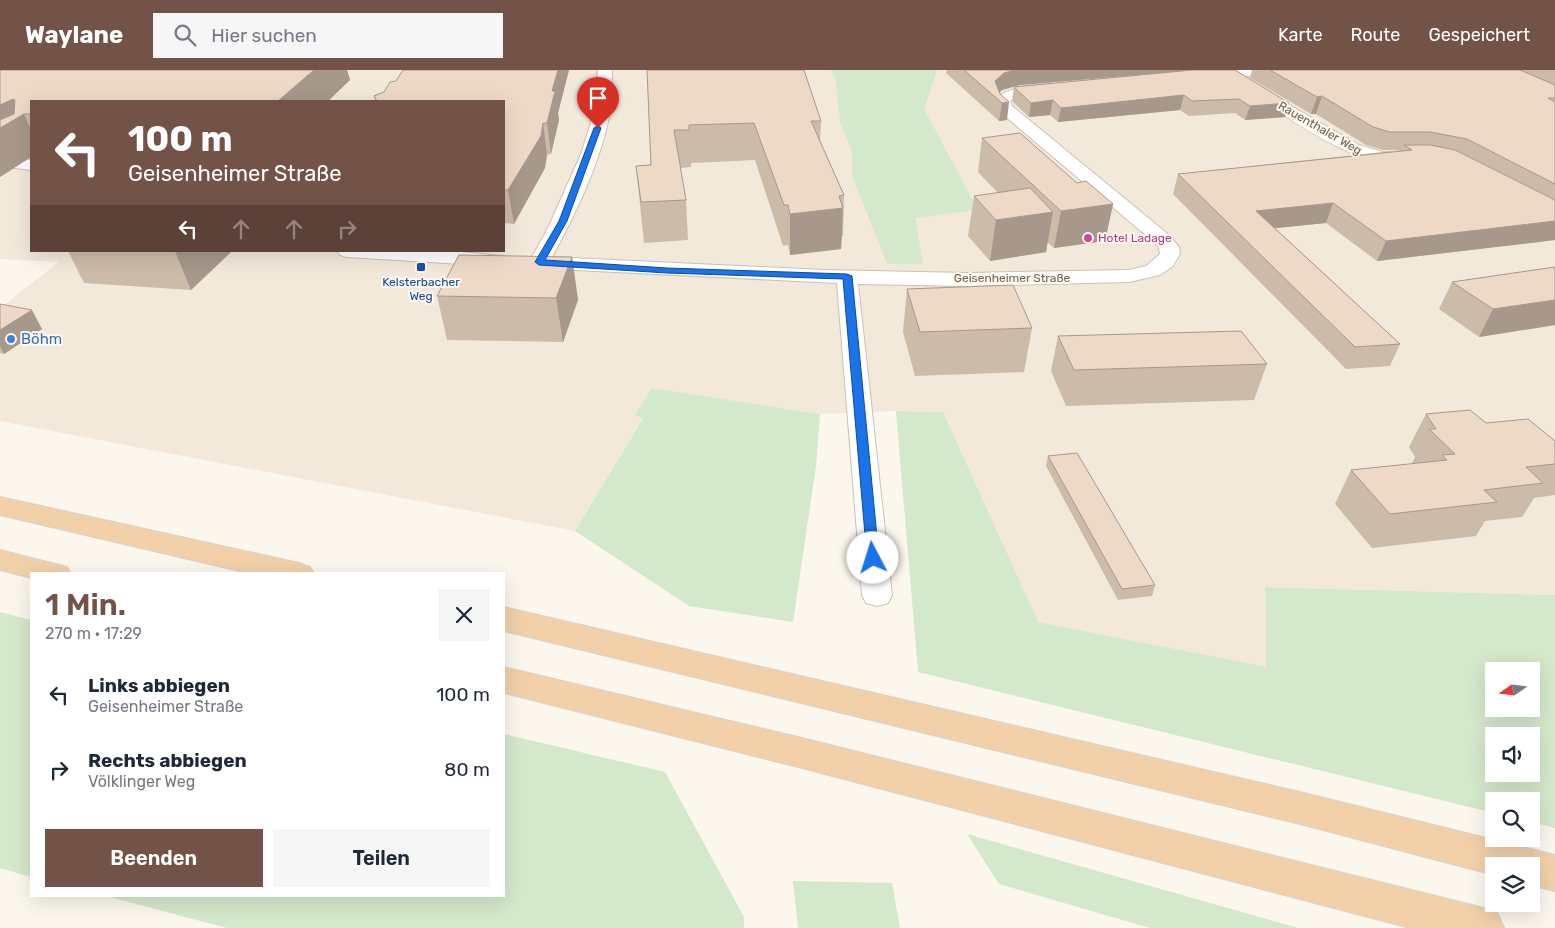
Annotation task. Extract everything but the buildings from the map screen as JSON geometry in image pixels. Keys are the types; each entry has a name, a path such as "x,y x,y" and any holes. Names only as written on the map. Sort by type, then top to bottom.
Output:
{"highway":[{"path":"0,506 290,572"},
{"path":"0,560 48,572"},
{"path":"505,619 1304,809 1491,857"},
{"path":"505,680 806,754 1484,928"},
{"path":"1540,869 1555,873"}],"street":[{"path":"523,261 563,221 594,142 601,114 605,70"},
{"path":"1187,78 1268,70"},
{"name":"Rauenthaler Weg","path":"1229,74 1353,149 1383,157 1422,157"},
{"name":"Geisenheimer Straße","path":"365,252 667,270 847,276 1085,278 1133,276 1161,267 1170,254 1168,247 1162,239 1005,108 1002,100 1007,95 1020,92 1069,88"},
{"path":"0,160 24,146"},
{"path":"0,160 30,165"},
{"path":"847,276 877,595"}],"shaded area":[{"path":"0,70 1555,70 1555,595 1265,587 1267,668 1037,622 943,412 896,411 820,414 652,388 636,415 643,417 575,531 0,421 0,308 59,262 0,259"}],"green space":[{"path":"831,70 937,70 924,109 978,210 915,218 923,264 887,264 852,175 852,152 840,121 836,83"},
{"path":"652,388 820,414 816,466 793,622 689,606 575,531 643,418 635,415"},
{"path":"896,411 943,412 1038,622 1266,667 1265,587 1555,595 1555,828 1540,824 1540,792 1485,792 1485,811 918,672"},
{"path":"0,612 30,620 30,877 0,868"},
{"path":"505,734 665,772 744,917 744,928 227,928 110,897 505,897"},
{"path":"967,834 1298,928 1150,928 999,884"},
{"path":"793,881 892,883 900,928 798,928"}],"place":[{"name":"Hotel Ladage","path":"1088,238"},
{"name":"Kelsterbacher Weg","path":"421,267"},
{"name":"Böhm","path":"11,339"}],"route":[{"path":"598,128 563,221 539,262 667,270 847,276 873,558"}]}
